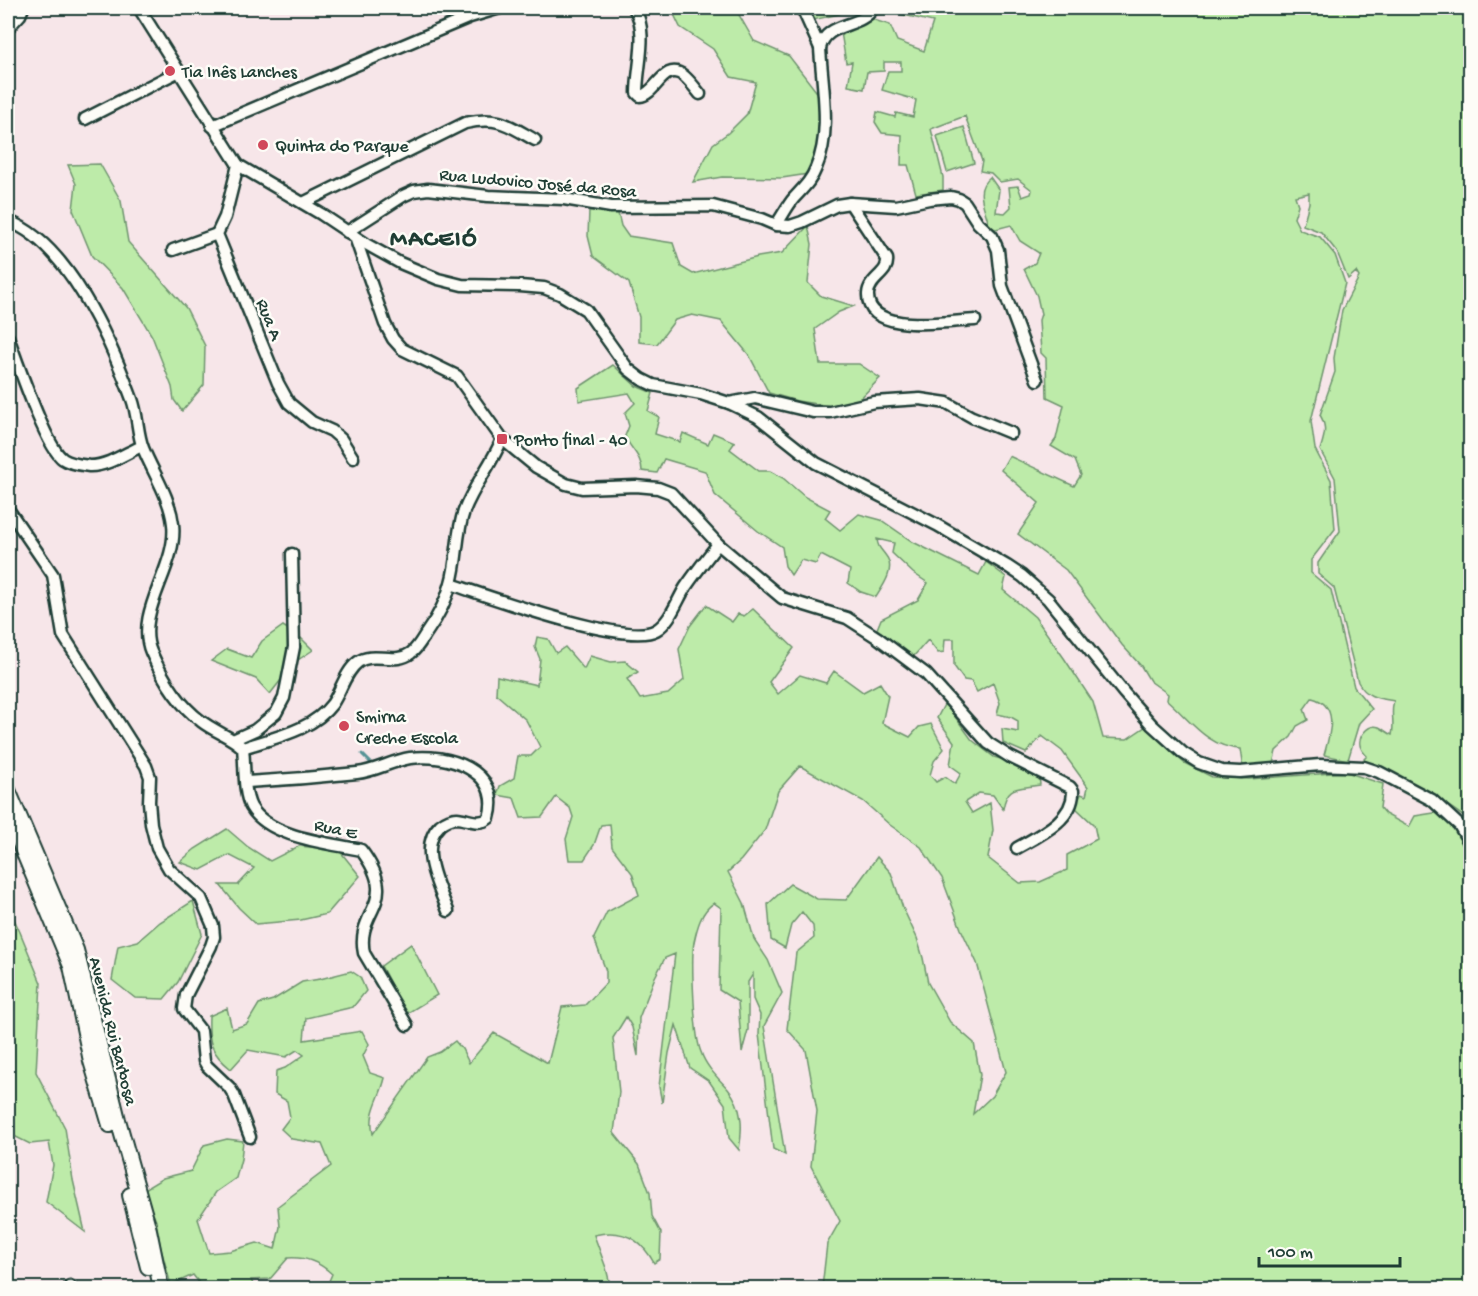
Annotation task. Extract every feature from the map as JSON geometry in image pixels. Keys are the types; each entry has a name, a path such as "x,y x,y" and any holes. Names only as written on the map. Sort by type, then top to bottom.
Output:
{"main road":[{"name":"Avenida Rui Barbosa","path":"8,790 76,950 117,1120 149,1230 161,1288"},
{"name":"Avenida Rui Barbosa","path":"8,815 71,966 91,1061 128,1188 153,1288"}],"street":[{"path":"8,28 23,8"},
{"path":"138,8 238,165 400,263 438,279 462,285 544,288 560,294 586,310 628,369 641,379 653,385 701,394 729,403 758,417 816,463 937,525 1022,576 1048,599 1152,725 1183,753 1199,763 1222,771 1240,772 1320,765 1364,767 1379,772 1432,800 1459,825 1470,844"},
{"path":"213,126 470,17 500,8"},
{"path":"634,8 640,22 641,34 637,93 640,96 646,95 665,75 674,72 684,76 700,94"},
{"path":"802,8 820,48"},
{"path":"776,225 806,186 816,168 822,147 824,114 820,48 822,40 826,34 865,17 873,8"},
{"path":"85,119 179,71"},
{"path":"303,203 465,123 484,119 504,122 535,140"},
{"path":"173,250 217,234 225,217 238,165"},
{"name":"Rua Ludovico José da Rosa","path":"351,234 403,196 414,191 428,189 488,196 564,199 611,207 713,206 776,225 790,226 837,205 850,203 896,206 951,197 964,203 992,236 998,250 1002,286 1037,380"},
{"path":"850,203 888,259 887,267 870,285 869,304 877,313 886,319 900,323 975,320"},
{"path":"8,221 19,225 36,237 56,256 89,304 133,401 142,446 166,497 173,525 168,565 147,625 150,651 171,688 187,709 202,723 235,740 243,748 297,730 314,720 329,708 358,661 410,654 433,623 451,584 463,514 472,492 494,457 502,438"},
{"name":"Rua A","path":"217,234 278,383 289,403 302,415 332,431 341,439 353,458"},
{"path":"351,234 385,324 393,339 402,348 457,376 502,438 536,467 566,484 582,488 636,486 658,488 671,493 718,544 782,598 791,603 846,618 878,638 926,674 988,743 1010,757 1070,787 1073,797 1069,808 1061,818 1052,828 1017,848"},
{"path":"8,337 42,425 53,448 63,459 92,466 107,463 142,446"},
{"path":"729,403 755,398 813,411 830,412 874,402 920,399 947,403 972,417 1011,433"},
{"path":"8,509 53,576 63,635 146,766 150,777 148,802 157,848 169,869 201,898 213,926 214,937 211,946 186,995 184,1009 201,1031 204,1061 234,1095 250,1137"},
{"path":"451,584 563,621 643,634 657,630 672,612 685,588 718,544"},
{"path":"235,740 255,730 276,712 284,698 294,647 292,554"},
{"name":"Rua E","path":"243,748 246,792 251,807 262,819 297,836 362,850 374,866 378,882 378,901 362,941 364,953 406,1025"},
{"path":"246,782 359,773 412,758 442,758 454,761 475,772 484,780 490,792 489,818 479,823 453,818 446,821 433,835 430,847 432,869 448,911"}],"green space":[{"path":"671,8 735,8 754,41 789,56 819,95 823,141 808,174 782,178 722,177 693,182 713,144 747,114 756,82 731,77 713,49 680,27"},
{"path":"808,8 848,8 839,14 813,20"},
{"path":"887,8 1470,8 1470,823 1434,798 1360,763 1367,756 1362,750 1360,740 1367,729 1375,726 1392,735 1394,701 1369,694 1358,682 1334,588 1318,574 1318,563 1340,531 1335,478 1320,450 1325,428 1320,415 1335,372 1334,358 1342,310 1359,277 1356,272 1348,279 1337,252 1321,232 1303,225 1309,203 1309,193 1295,196 1298,205 1294,218 1300,230 1320,237 1335,255 1345,283 1311,421 1315,449 1331,480 1335,529 1311,560 1311,573 1331,590 1354,687 1372,709 1359,723 1348,760 1324,755 1329,738 1330,714 1327,707 1312,698 1304,709 1308,720 1297,726 1291,737 1276,751 1273,764 1243,769 1240,749 1228,747 1208,738 1167,700 1168,694 1150,681 1141,666 1122,645 1066,570 1018,534 1039,503 1001,470 1009,456 1074,486 1081,475 1075,460 1051,446 1056,439 1064,405 1047,397 1046,358 1041,353 1039,320 1041,314 1037,296 1024,269 1035,263 1039,253 1020,241 1011,225 996,229 989,227 981,194 985,182 990,177 999,190 996,212 1005,213 1011,207 1009,187 1018,186 1022,197 1031,194 1032,190 1018,179 1000,182 991,173 980,171 982,161 965,116 931,129 943,177 943,190 916,194 908,165 901,165 902,135 882,133 875,122 877,112 895,117 896,113 913,117 916,100 882,90 888,71 901,71 901,62 884,62 884,71 867,72 864,89 848,86 852,62 846,63 841,32 868,18 890,25 897,41 924,51 933,22 887,11"},
{"path":"964,127 974,163 947,172 937,136"},
{"path":"100,164 121,201 128,242 186,308 205,346 204,385 182,411 174,400 172,387 152,336 123,288 92,256 73,210 76,184 68,165"},
{"path":"617,209 621,226 628,236 673,243 681,267 693,274 782,253 808,226 812,244 808,283 821,296 854,306 839,312 815,329 820,364 859,364 880,378 850,409 797,401 769,393 749,355 721,321 692,315 675,320 657,344 639,342 639,317 629,283 593,256 588,236 589,211"},
{"path":"613,365 636,386 653,393 648,411 659,417 655,434 680,442 683,433 708,444 713,433 735,442 730,449 759,471 770,471 783,478 805,497 830,510 825,518 840,530 859,514 881,520 913,542 979,575 986,562 1006,577 1003,590 1035,617 1093,702 1103,738 1127,739 1145,727 1184,763 1212,777 1249,779 1346,772 1383,784 1380,808 1385,814 1409,827 1415,816 1440,812 1447,818 1460,838 1470,870 1470,1288 822,1288 827,1244 840,1221 811,1166 817,1111 806,1050 787,1029 796,953 814,938 813,926 802,912 791,925 785,948 771,940 768,904 790,884 817,899 846,900 877,857 891,873 903,908 917,938 928,983 950,1022 974,1043 980,1075 973,1114 992,1096 1006,1072 977,963 961,929 942,878 921,847 890,825 863,801 800,766 778,791 765,830 741,860 728,872 744,903 754,939 768,960 782,993 764,1026 785,1155 773,1149 759,1034 760,1015 753,999 753,974 748,982 748,1030 742,1052 738,1002 719,990 721,908 714,903 703,915 694,942 695,1015 703,1057 737,1103 741,1118 739,1150 729,1138 725,1104 709,1081 690,1068 676,1025 669,1053 662,1103 659,1087 675,954 665,958 639,1018 638,1056 632,1027 626,1017 613,1038 619,1092 614,1133 639,1164 650,1193 652,1216 661,1233 660,1259 654,1263 643,1247 630,1237 604,1233 594,1235 611,1288 326,1288 332,1274 316,1263 294,1258 288,1258 270,1279 251,1280 255,1288 203,1288 193,1275 171,1285 156,1221 143,1190 163,1178 191,1171 204,1145 227,1139 243,1141 236,1178 216,1192 198,1219 209,1253 230,1251 257,1243 275,1249 280,1227 278,1206 331,1166 322,1144 292,1139 281,1129 290,1117 287,1101 275,1094 276,1071 285,1068 304,1055 297,1050 286,1057 248,1050 231,1069 212,1046 209,1016 227,1008 232,1029 247,1024 259,1004 273,1000 302,982 351,971 360,977 366,991 353,1007 306,1018 304,1040 362,1031 369,1044 363,1056 370,1073 385,1078 373,1112 373,1134 427,1057 440,1052 455,1041 469,1063 494,1033 548,1063 562,1007 585,1005 606,983 606,971 594,938 607,912 639,895 632,873 612,847 610,824 601,825 594,845 584,860 569,860 566,839 573,817 570,808 556,797 542,817 521,818 514,798 497,795 500,786 514,778 518,756 531,756 540,747 526,720 496,694 497,676 537,685 540,659 535,647 537,637 548,639 556,653 565,647 584,669 590,656 611,662 625,661 638,672 627,679 640,699 668,694 684,680 679,649 690,626 706,605 732,622 738,614 744,616 753,609 794,648 769,682 778,694 800,675 826,683 834,671 863,692 880,683 888,696 882,723 910,737 919,727 931,724 944,749 934,761 930,775 936,782 945,777 955,784 961,773 950,765 954,742 937,718 945,703 972,740 994,757 1015,763 1039,774 1040,785 1011,791 1007,795 1003,809 993,795 979,793 965,802 972,813 990,803 993,830 988,858 1020,883 1040,882 1067,870 1067,855 1097,839 1094,825 1075,807 1081,794 1086,796 1088,787 1062,751 1042,736 1026,753 1003,743 1002,729 1018,732 1018,721 997,714 1000,703 993,683 977,692 971,681 964,680 954,666 954,639 945,639 944,652 938,653 928,640 913,657 877,629 881,619 918,600 928,583 913,573 892,553 894,543 877,539 890,566 876,597 861,592 848,583 850,570 821,555 816,564 801,560 791,575 785,566 782,547 758,531 715,495 705,471 664,459 657,473 642,471 640,461 625,436 629,426 625,413 635,403 629,393 579,401 578,388"},
{"path":"283,626 300,637 313,650 295,662 270,694 256,679 211,661 227,649 251,658 262,641"},
{"path":"227,829 248,847 270,861 299,846 339,850 360,876 327,914 301,920 256,924 220,885 238,885 254,868 229,855 201,870 180,862 195,849"},
{"path":"193,901 202,934 178,982 164,999 135,998 112,980 118,946 138,941 160,922"},
{"path":"8,906 41,983 36,1072 65,1128 73,1180 85,1232 46,1202 53,1165 49,1142 30,1144 8,1133"},
{"path":"411,944 437,995 406,1014 381,966"}],"waterway":[{"path":"362,754 371,763"}],"place":[{"name":"Tia Inês Lanches","path":"170,71"},
{"name":"Quinta do Parque","path":"263,145"},
{"name":"Ponto final - 40","path":"502,439"},
{"name":"Smirna Creche Escola","path":"344,726"}],"district":[{"name":"MACEIÓ","path":"434,237"}]}
